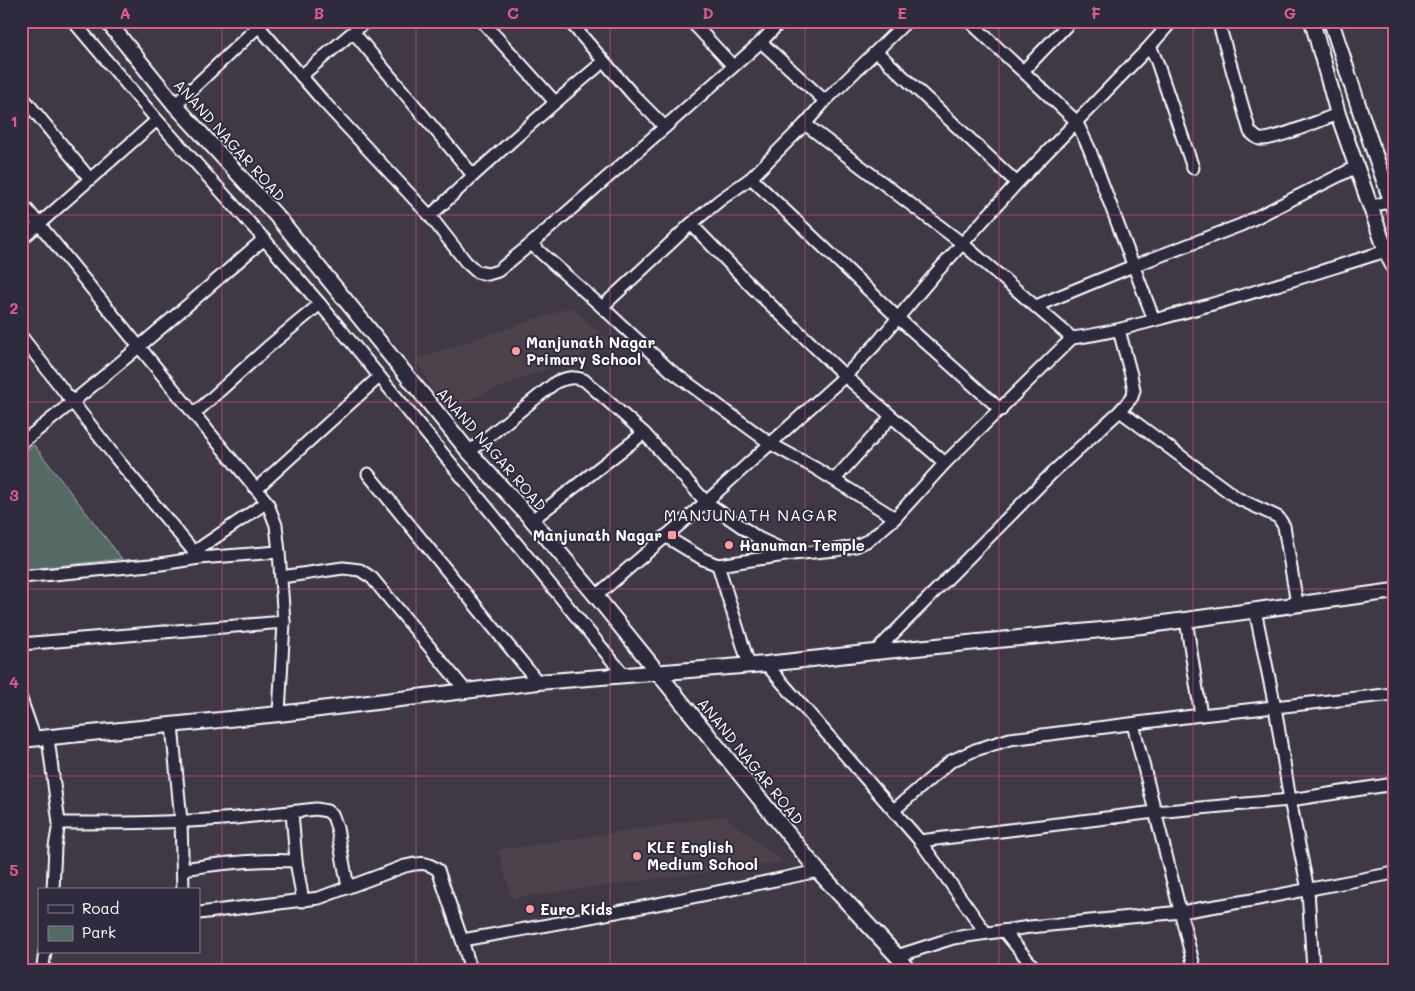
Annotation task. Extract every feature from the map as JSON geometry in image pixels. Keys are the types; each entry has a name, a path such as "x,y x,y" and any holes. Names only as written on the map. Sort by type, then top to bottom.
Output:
{"street":[{"path":"73,21 157,120 320,304 624,675"},
{"name":"ANAND NAGAR ROAD","path":"107,21 175,104 281,221 469,452 532,520 596,596 818,870 908,970"},
{"path":"301,76 366,21"},
{"path":"482,21 555,102"},
{"path":"569,21 603,62 665,127"},
{"path":"691,21 733,66"},
{"path":"175,104 259,23 301,76 430,216 466,262 477,272 488,274 498,271 531,244 761,42 781,21"},
{"path":"602,307 691,224 751,178 805,124 825,101 907,21"},
{"path":"969,21 1076,121 1089,148 1154,320"},
{"path":"1023,71 1071,21"},
{"path":"596,596 706,502 844,376 875,345 935,274 1017,183 1172,21"},
{"path":"1218,21 1250,132 1254,136 1259,139 1276,137 1338,114"},
{"path":"1312,21 1338,114 1370,207 1394,268"},
{"path":"1330,21 1393,203 1370,207"},
{"path":"354,33 473,175"},
{"path":"761,42 825,101"},
{"path":"1150,46 1194,168"},
{"path":"877,52 1017,183"},
{"path":"430,216 555,102 603,62"},
{"path":"21,95 90,179"},
{"path":"21,240 157,120"},
{"path":"805,124 963,244 1072,338"},
{"path":"1036,306 1133,266 1241,225 1356,166"},
{"path":"751,178 898,318 1001,410"},
{"path":"21,202 267,502 276,525 284,622 279,714"},
{"path":"691,224 753,288 844,376 946,463"},
{"path":"21,443 140,348 264,239"},
{"path":"531,244 670,370 771,444 895,518"},
{"path":"665,536 703,559 718,565 856,546 869,540 895,518 946,463 1072,338 1119,330 1386,251"},
{"path":"194,414 268,347 320,304"},
{"path":"875,652 1053,472 1120,411 1132,397 1134,390 1119,330"},
{"path":"22,339 72,404 196,555"},
{"path":"256,489 379,377"},
{"path":"469,452 556,382 575,377 584,380 644,433 706,502 758,538 792,554"},
{"path":"1120,411 1237,498 1278,517 1284,526 1297,604"},
{"path":"834,480 891,417"},
{"path":"532,520 644,433"},
{"path":"368,474 538,682"},
{"path":"196,555 267,502"},
{"path":"21,577 161,564 196,555 279,552"},
{"path":"718,565 749,665"},
{"path":"281,577 343,568 360,570 372,578 467,692"},
{"path":"35,739 279,714 538,682 766,664 1142,626 1394,591"},
{"path":"1255,610 1308,890 1313,970"},
{"path":"1186,620 1201,715"},
{"path":"21,644 284,622"},
{"path":"766,664 920,841 986,933"},
{"path":"894,810 951,761 975,750 1010,740 1201,715 1394,694"},
{"path":"21,699 35,739 59,823 53,888"},
{"path":"1132,724 1195,970"},
{"path":"172,725 181,821 183,888"},
{"path":"920,841 1155,812 1290,800 1394,784"},
{"path":"59,823 181,821 234,818 316,809 327,811 333,816 337,828 348,887"},
{"path":"292,812 296,861 303,901"},
{"path":"183,869 219,864 278,860 296,861"},
{"path":"200,913 318,898 405,866 418,863 429,864 438,870 462,940 470,970"},
{"path":"462,940 692,898 818,870"},
{"path":"897,956 953,938 1030,927 1181,912 1394,873"},
{"path":"1004,931 1036,970"},
{"path":"43,966 45,954"}],"shaded area":[{"name":"Manjunath Nagar Primary School","path":"571,307 612,343 443,410 416,359"},
{"name":"KLE English Medium School","path":"725,816 783,862 512,898 498,850"}],"green space":[{"path":"34,445 122,559 21,570 21,453"}],"place":[{"name":"Manjunath Nagar Primary School","path":"516,351"},
{"name":"Manjunath Nagar","path":"672,535"},
{"name":"Hanuman Temple","path":"729,545"},
{"name":"KLE English Medium School","path":"637,856"},
{"name":"Euro Kids","path":"530,909"}],"district":[{"name":"MANJUNATH NAGAR","path":"751,514"}]}
